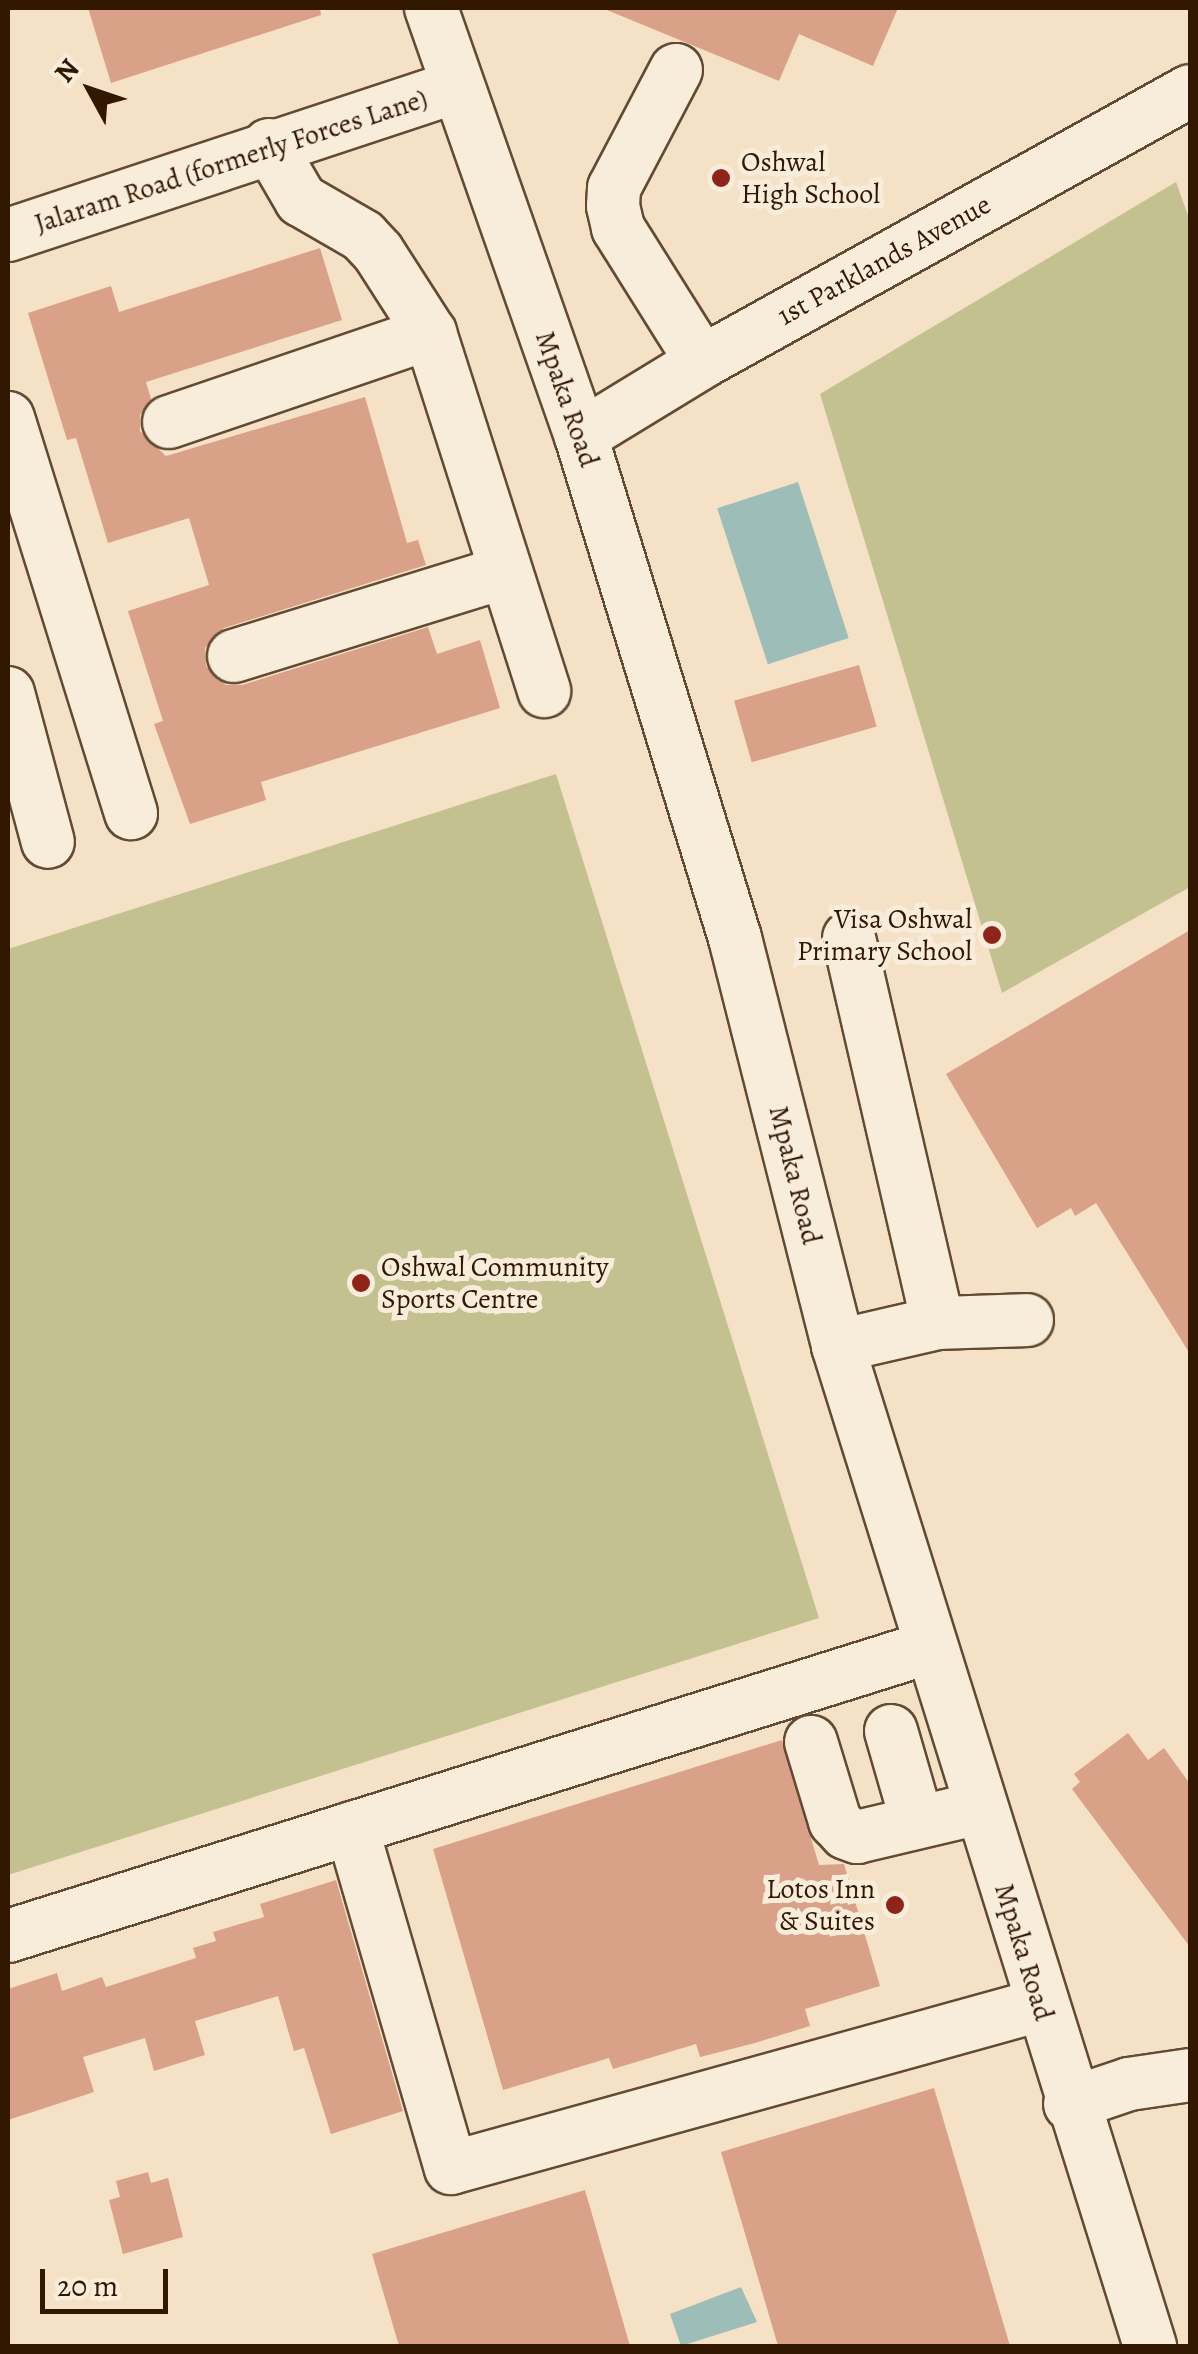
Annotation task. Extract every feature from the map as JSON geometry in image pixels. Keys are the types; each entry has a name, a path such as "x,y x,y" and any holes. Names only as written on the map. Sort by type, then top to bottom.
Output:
{"street":[{"name":"Mpaka Road","path":"431,8 455,87 581,436 735,938 838,1346 1070,2104 1150,2346"},
{"path":"676,70 614,188 612,206 618,228 702,362"},
{"name":"Jalaram Road (formerly Forces Lane)","path":"8,235 270,145 455,87"},
{"name":"1st Parklands Avenue","path":"581,436 702,362 1190,91"},
{"path":"270,145 301,200 363,236 394,271 430,333 502,573 544,691"},
{"path":"170,422 430,333"},
{"path":"8,418 131,813"},
{"path":"234,656 502,573"},
{"path":"8,692 48,842"},
{"path":"849,938 938,1323"},
{"path":"838,1346 938,1323 1027,1320"},
{"path":"8,1936 930,1646"},
{"path":"891,1731 917,1821"},
{"path":"811,1742 836,1821 846,1833 857,1837 980,1808"},
{"path":"352,1828 452,2168 1040,2005"},
{"path":"1070,2104 1190,2074"}],"shaded area":[{"path":"1176,182 1190,221 1190,887 1002,993 820,394"},
{"name":"Oshwal Community Sports Centre","path":"556,774 819,1618 8,1875 8,949"}],"water":[{"path":"798,482 849,638 768,664 717,508"},
{"path":"741,2287 757,2322 681,2346 670,2314"}],"building":[{"path":"88,8 320,8 321,15 111,83"},
{"path":"602,8 898,8 873,66 799,34 779,81"},
{"path":"320,248 342,320 146,382 151,399 140,415 140,431 166,456 365,397 407,543 418,540 426,565 224,628 205,648 206,666 226,685 242,685 428,627 437,654 480,640 500,708 261,782 266,800 190,824 154,724 163,721 128,611 209,585 189,518 108,543 76,438 67,440 28,313 111,286 119,312"},
{"path":"859,665 877,727 752,762 734,701"},
{"path":"1190,930 1190,1354 1096,1203 1075,1216 1071,1208 1037,1228 946,1074"},
{"path":"1128,1733 1148,1760 1164,1748 1190,1784 1190,1947 1072,1789 1080,1782 1074,1774"},
{"path":"782,1740 819,1865 844,1864 880,1986 805,2009 810,2026 755,2043 700,2057 696,2044 613,2069 609,2058 503,2090 433,1849"},
{"path":"336,1880 403,2111 331,2134 304,2048 294,2051 278,1996 195,2021 205,2055 154,2071 145,2038 83,2057 94,2092 8,2120 8,1989 57,1973 62,1991 102,1977 106,1987 196,1958 193,1948 216,1941 213,1932 264,1917 260,1904"},
{"path":"934,2088 1010,2346 778,2346 721,2152"},
{"path":"148,2172 151,2183 168,2178 183,2237 123,2254 109,2200 120,2197 116,2181"},
{"path":"585,2190 630,2346 399,2346 372,2254"}],"place":[{"name":"Oshwal High School","path":"721,178"},
{"name":"Visa Oshwal Primary School","path":"992,935"},
{"name":"Oshwal Community Sports Centre","path":"361,1283"},
{"name":"Lotos Inn & Suites","path":"895,1905"}]}
